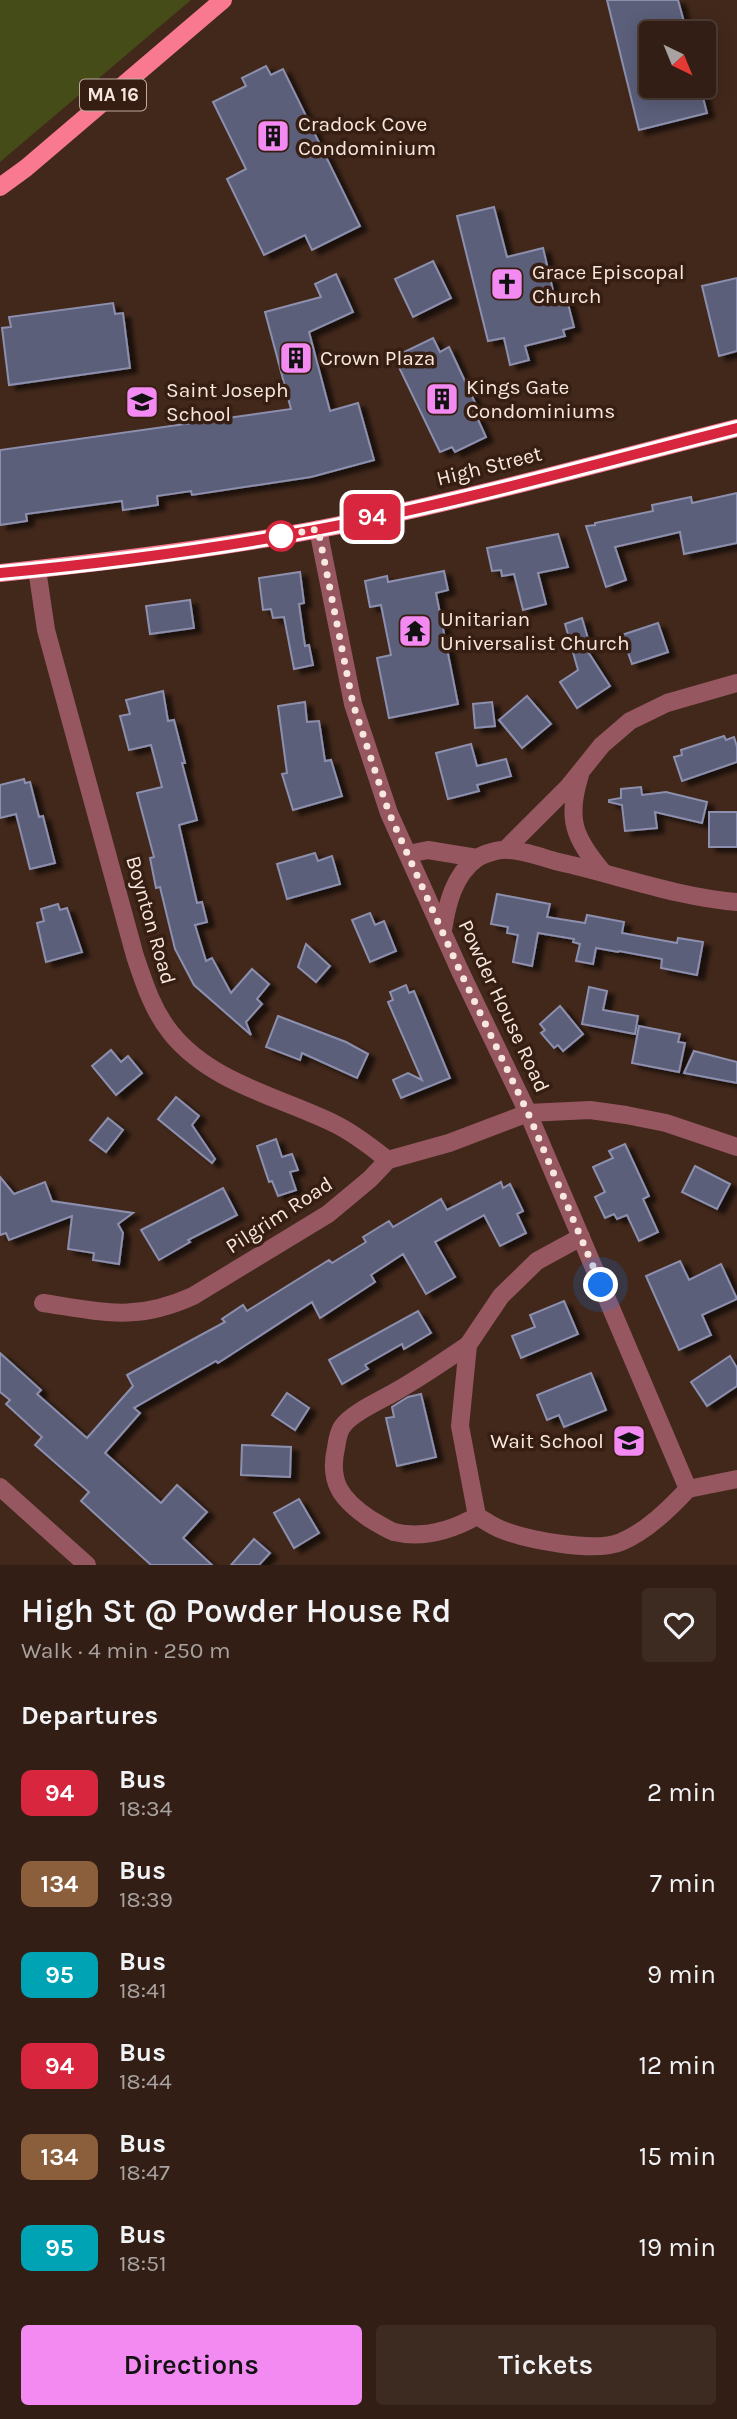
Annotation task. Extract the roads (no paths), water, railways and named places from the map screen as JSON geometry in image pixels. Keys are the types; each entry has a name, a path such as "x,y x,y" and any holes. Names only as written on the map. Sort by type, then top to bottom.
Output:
{"main road":[{"name":"MA 16","path":"0,187 120,90 223,0"},
{"name":"High Street","path":"0,573 192,551 318,529 415,508 737,428"}],"street":[{"name":"Powder House Road","path":"318,529 358,724 389,813 528,1113 688,1489"},
{"name":"Boynton Road","path":"37,569 44,622 131,943 146,989 163,1023 199,1060 253,1089 337,1125 388,1160"},
{"path":"408,854 428,850 477,858 506,849 581,772 609,739 647,711 667,702 737,683"},
{"path":"581,772 572,806 575,830 583,847 603,872"},
{"path":"506,849 603,872 620,879 737,902"},
{"path":"443,930 447,902 454,888 477,858"},
{"name":"Pilgrim Road","path":"43,1303 110,1314 148,1312 175,1304 193,1296 328,1214 388,1160 449,1143 528,1113 590,1111 626,1115 678,1127 737,1147"},
{"path":"477,1516 457,1527 438,1532 393,1532 379,1525 347,1501 333,1476 333,1460 341,1428 352,1417 403,1388 468,1345 501,1296 537,1261 581,1237"},
{"path":"468,1345 460,1426 477,1516 500,1530 578,1546 611,1545 654,1520 688,1489 737,1479"},
{"path":"0,1487 87,1565"}],"place":[{"name":"Cradock Cove Condominium","path":"273,136"},
{"name":"Grace Episcopal Church","path":"507,284"},
{"name":"Crown Plaza","path":"296,358"},
{"name":"Kings Gate Condominiums","path":"442,399"},
{"name":"Saint Joseph School","path":"142,402"},
{"name":"Unitarian Universalist Church","path":"415,631"},
{"name":"Wait School","path":"629,1441"}]}
